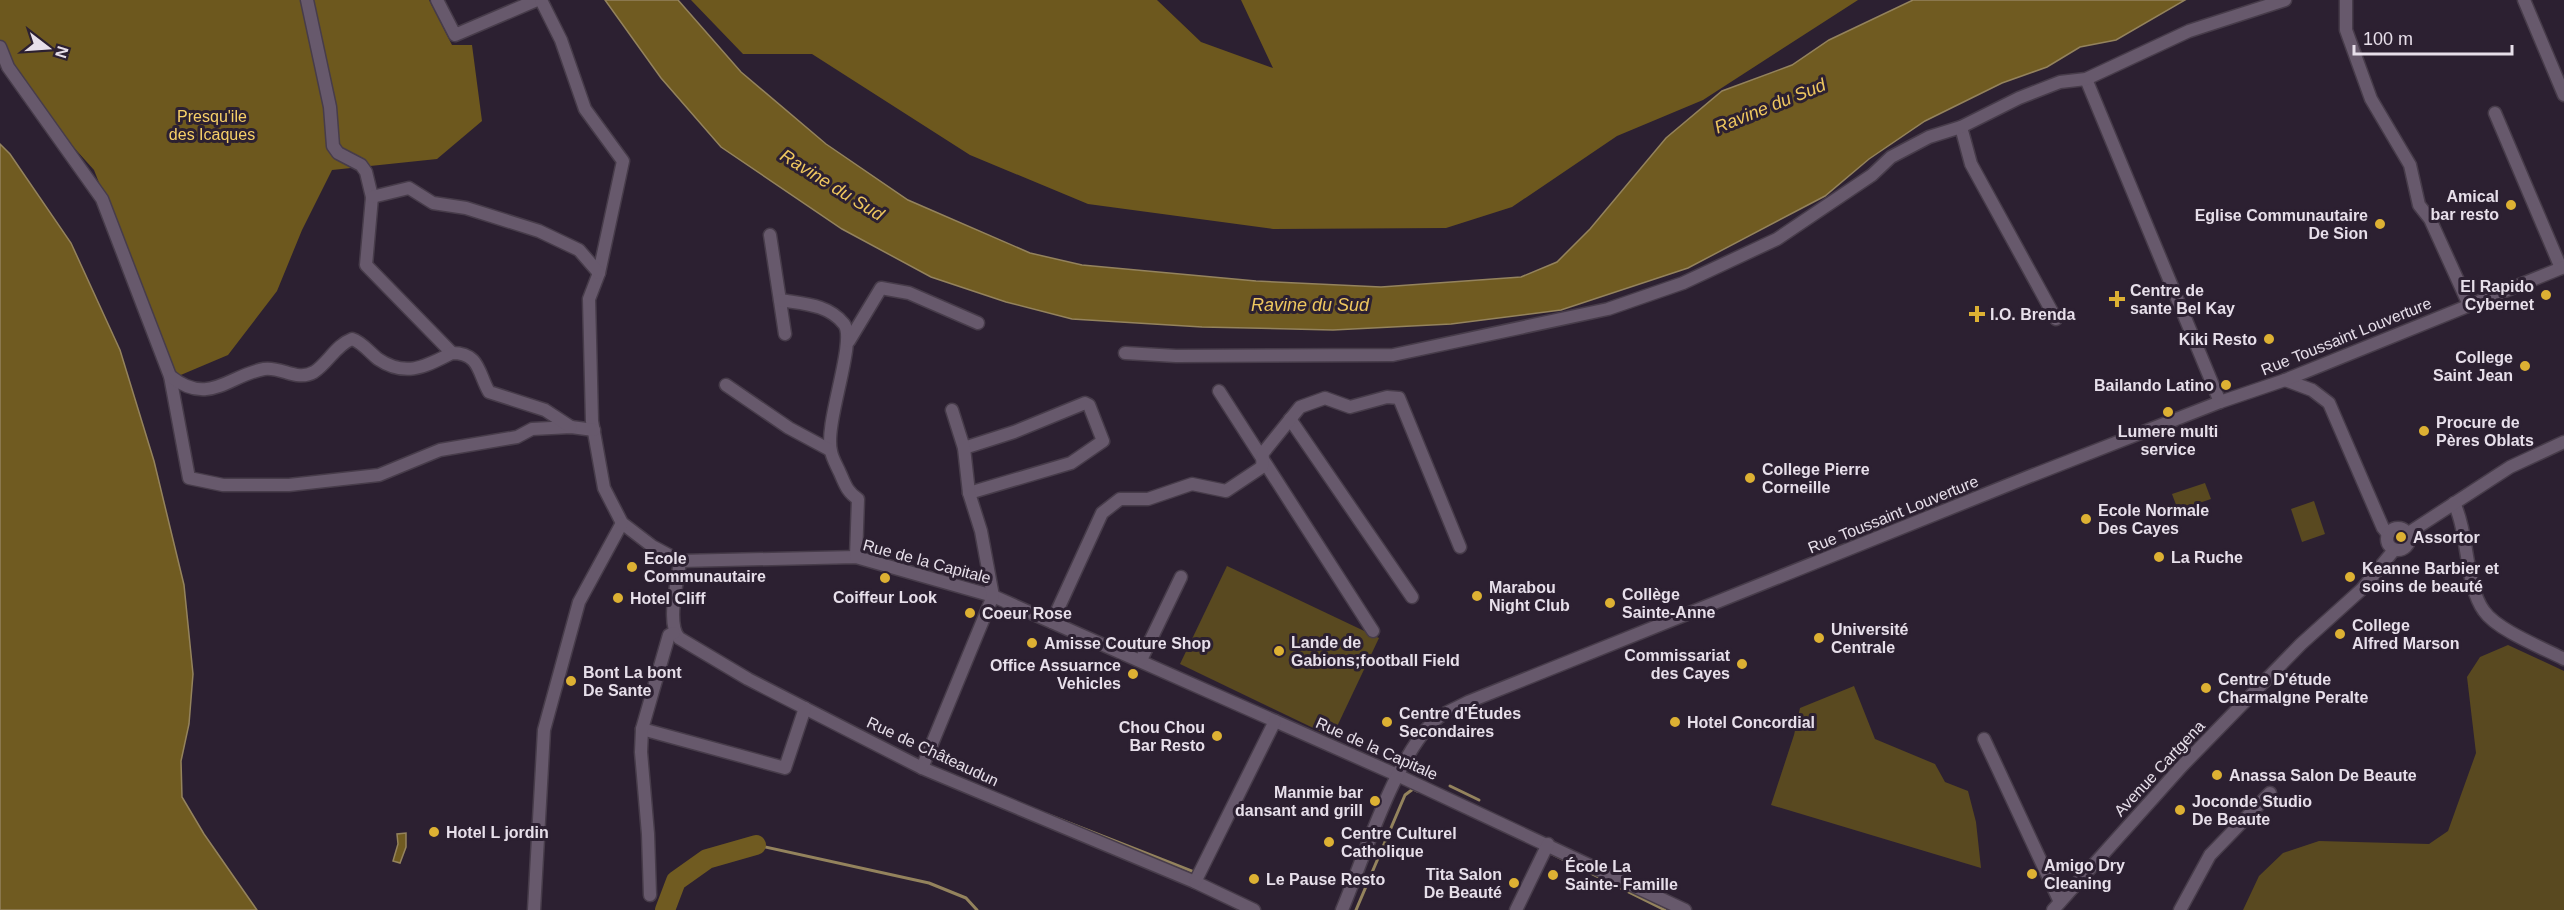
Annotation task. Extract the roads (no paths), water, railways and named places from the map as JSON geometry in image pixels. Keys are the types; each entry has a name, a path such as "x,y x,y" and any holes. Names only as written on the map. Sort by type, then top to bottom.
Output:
{"street":[{"path":"307,0 330,108 333,146 338,153 364,168 372,197 366,265 452,353"},
{"path":"437,0 455,35 537,0"},
{"name":"Rue de la Capitale","path":"541,0 561,40 585,109 623,161 599,273 589,298 594,430 604,489 622,524 652,546 680,561 856,557 993,596 1141,660 1548,844 1666,906 1685,910"},
{"path":"1125,353 1176,356 1393,355 1590,314 1661,292 1755,250 1812,216 1906,148 1949,129 1961,127 2019,98 2060,82 2086,79 2189,31 2285,0"},
{"path":"2346,0 2346,30 2371,99 2410,165 2420,205 2430,219 2469,305"},
{"path":"2524,0 2564,95"},
{"path":"0,47 8,67 102,199 170,376 189,478 223,485 289,485 379,475 440,450 517,437 532,429 571,427 594,430"},
{"path":"2086,79 2220,402"},
{"path":"2495,113 2563,267"},
{"path":"1961,127 1971,164 2056,319"},
{"path":"372,197 409,188 433,203 466,208 539,231 579,250 599,273"},
{"path":"770,235 785,333"},
{"name":"Rue Toussaint Louverture","path":"1342,910 1397,776 1412,749 1439,717 1468,702 2220,402 2285,380 2563,267"},
{"path":"856,557 858,499 849,493 830,450 837,386 849,341 880,288 909,293 978,323"},
{"path":"780,300 824,307 844,324 849,341"},
{"path":"170,376 189,388 200,388 231,384 266,369 305,375 314,372 352,339 379,359 397,368 419,368 436,363 452,353 463,354 480,366 486,388 495,396 545,410 571,427"},
{"path":"2285,380 2312,390 2329,403 2383,528 2388,534 2388,545 2394,550 2402,549 2407,545 2407,534"},
{"path":"726,385 789,428 830,450"},
{"path":"1219,391 1374,631"},
{"path":"1052,622 1102,513 1109,506 1120,499 1148,499 1192,484 1226,491 1262,467 1262,457 1300,407 1325,398 1350,407 1387,397 1399,399 1460,547"},
{"path":"964,448 1087,403 1103,441 1071,463 969,494"},
{"path":"922,768 993,596 981,531 969,494 964,448 952,410"},
{"path":"1290,419 1412,597"},
{"path":"2407,534 2510,467 2564,442"},
{"path":"2454,503 2466,541 2472,579 2484,611 2503,626 2564,659"},
{"path":"534,910 544,730 579,602 622,524"},
{"path":"2388,534 2399,528 2407,534"},
{"name":"Avenue Cartgena","path":"2056,906 2182,766 2301,644 2362,589 2394,550"},
{"path":"650,895 648,834 641,752 642,729 669,635 674,633 672,619 680,561"},
{"path":"1141,660 1181,577"},
{"name":"Rue de Châteaudun","path":"674,633 748,678 922,768 1195,882 1254,910"},
{"path":"642,729 785,768 805,708"},
{"path":"1195,882 1275,721"},
{"path":"1984,740 2056,906"},
{"path":"2180,910 2210,855 2270,793"},
{"path":"1516,910 1548,844"}],"water":[{"name":"Ravine du Sud","path":"605,0 678,0 741,72 826,144 908,200 1030,253 1082,265 1256,281 1381,287 1521,277 1557,262 1590,229 1666,138 1722,91 1792,65 1829,40 1913,0 2185,0 2116,40 2080,47 2047,67 2002,83 1925,121 1869,159 1825,196 1688,268 1561,310 1451,324 1333,330 1202,327 1072,319 1006,302 931,277 842,229 721,147 661,78"},
{"path":"0,144 10,154 71,243 120,350 154,461 184,585 193,674 189,724 181,761 182,797 204,834 257,910 0,910"},
{"path":"406,833 406,847 400,863 393,861 398,844 397,834"}],"waterway":[{"path":"1450,786 1479,800"},
{"path":"1356,910 1405,795 1413,789 1417,791"},
{"path":"1046,814 1194,872"},
{"path":"756,845 929,883 966,898 977,910"},
{"path":"665,910 676,881 707,859 756,845"},
{"path":"1548,852 1665,910"}],"place":[{"name":"Amical bar resto","path":"2511,205"},
{"name":"Eglise Communautaire De Sion","path":"2380,224"},
{"name":"El Rapido Cybernet","path":"2546,295"},
{"name":"Centre de sante Bel Kay","path":"2117,299"},
{"name":"I.O. Brenda","path":"1977,314"},
{"name":"Kiki Resto","path":"2269,339"},
{"name":"College Saint Jean","path":"2525,366"},
{"name":"Bailando Latino","path":"2226,385"},
{"name":"Lumere multi service","path":"2168,412"},
{"name":"Procure de Pères Oblats","path":"2424,431"},
{"name":"College Pierre Corneille","path":"1750,478"},
{"name":"Ecole Normale Des Cayes","path":"2086,519"},
{"name":"Assortor","path":"2401,537"},
{"name":"La Ruche","path":"2159,557"},
{"name":"Ecole Communautaire","path":"632,567"},
{"name":"Keanne Barbier et soins de beauté","path":"2350,577"},
{"name":"Coiffeur Look","path":"885,578"},
{"name":"Marabou Night Club","path":"1477,596"},
{"name":"Hotel Cliff","path":"618,598"},
{"name":"Collège Sainte-Anne","path":"1610,603"},
{"name":"Coeur Rose","path":"970,613"},
{"name":"College Alfred Marson","path":"2340,634"},
{"name":"Université Centrale","path":"1819,638"},
{"name":"Amisse Couture Shop","path":"1032,643"},
{"name":"Lande de Gabions;football Field","path":"1279,651"},
{"name":"Commissariat des Cayes","path":"1742,664"},
{"name":"Office Assuarnce Vehicles","path":"1133,674"},
{"name":"Bont La bont De Sante","path":"571,681"},
{"name":"Centre D'étude Charmalgne Peralte","path":"2206,688"},
{"name":"Centre d'Études Secondaires","path":"1387,722"},
{"name":"Hotel Concordial","path":"1675,722"},
{"name":"Chou Chou Bar Resto","path":"1217,736"},
{"name":"Anassa Salon De Beaute","path":"2217,775"},
{"name":"Manmie bar dansant and grill","path":"1375,801"},
{"name":"Joconde Studio De Beaute","path":"2180,810"},
{"name":"Hotel L jordin","path":"434,832"},
{"name":"Centre Culturel Catholique","path":"1329,842"},
{"name":"Amigo Dry Cleaning","path":"2032,874"},
{"name":"École La Sainte- Famille","path":"1553,875"},
{"name":"Le Pause Resto","path":"1254,879"},
{"name":"Tita Salon De Beauté","path":"1514,883"}],"park label":[{"name":"Presqu'ile des Icaques","path":"212,125"}]}
